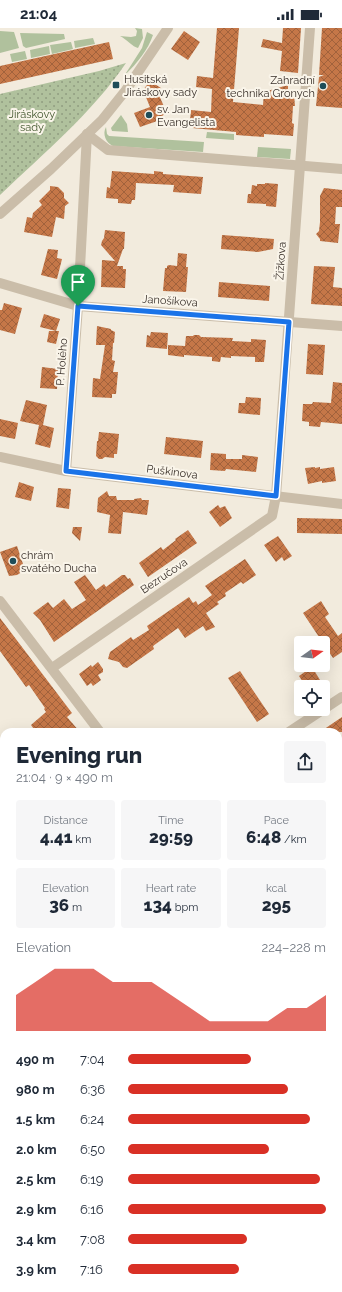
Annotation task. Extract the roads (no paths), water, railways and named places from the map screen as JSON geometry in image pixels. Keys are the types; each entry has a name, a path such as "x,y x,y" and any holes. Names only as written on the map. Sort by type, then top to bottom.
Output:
{"street":[{"name":"Žižkova","path":"276,496 310,28"},
{"path":"0,214 102,120 126,90 165,29"},
{"path":"87,134 108,150 342,169"},
{"name":"P. Holého","path":"66,471 78,306 87,134"},
{"name":"Janošíkova","path":"0,283 78,306 342,326"},
{"name":"Puškinova","path":"0,457 66,471 342,504"},
{"name":"Bezručova","path":"52,668 272,516 276,496"},
{"path":"0,601 97,728"},
{"path":"295,728 342,697"}],"place":[{"name":"Husitská Jiráskovy sady","path":"116,85"},
{"name":"Zahradní technika Gronych","path":"323,86"},
{"name":"sv. Jan Evangelista","path":"149,115"},
{"name":"chrám svatého Ducha","path":"13,561"}],"park label":[{"name":"Jiráskovy sady","path":"32,120"}]}
